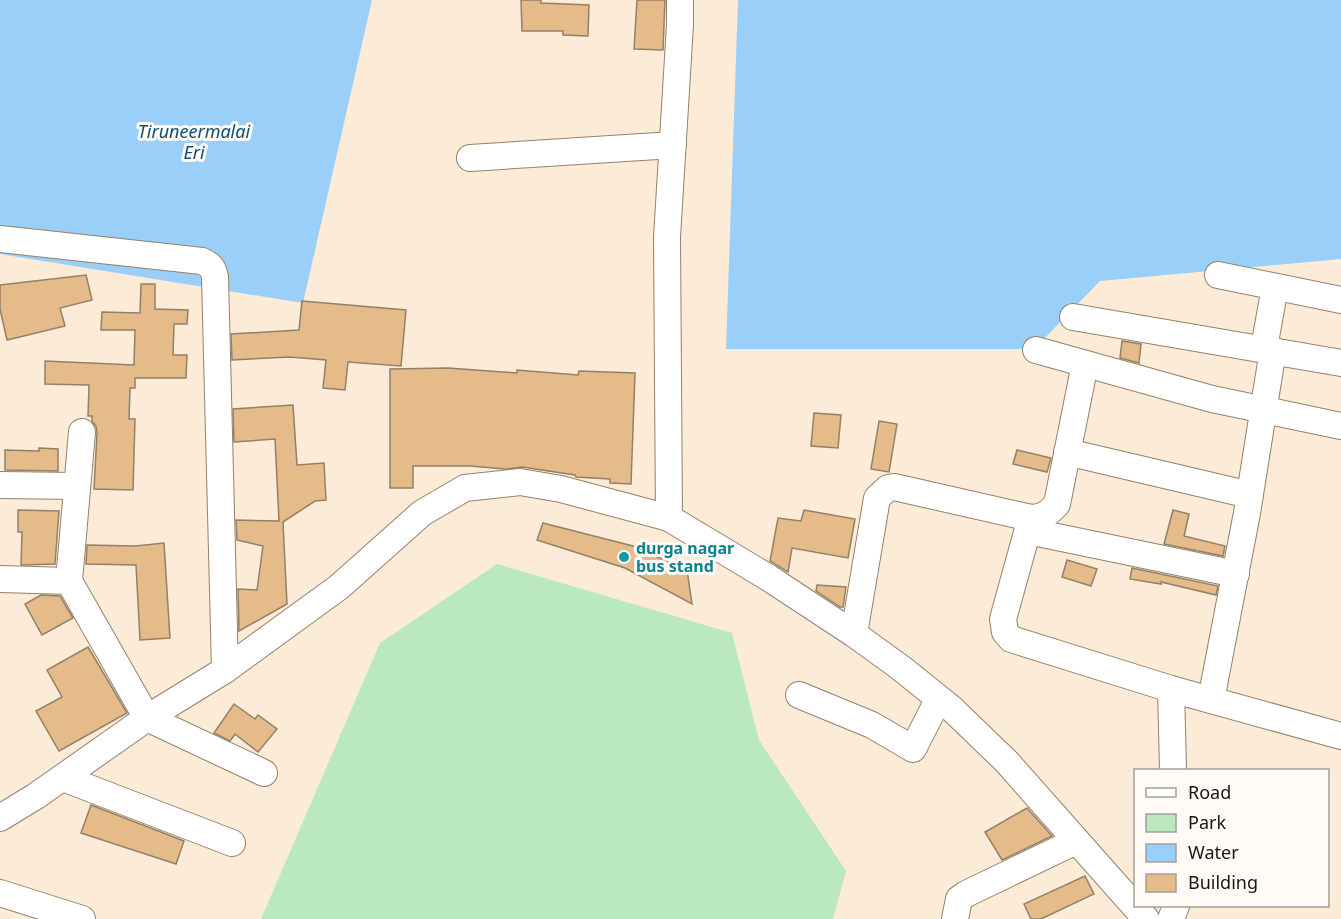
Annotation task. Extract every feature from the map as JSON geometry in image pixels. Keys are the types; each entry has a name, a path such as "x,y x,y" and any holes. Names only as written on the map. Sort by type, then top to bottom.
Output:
{"street":[{"path":"669,518 667,237 680,0"},
{"path":"470,158 673,145"},
{"path":"0,239 202,261 213,268 225,670"},
{"path":"1218,275 1341,300"},
{"path":"1211,700 1236,574 1264,410 1275,286"},
{"path":"1073,317 1341,363"},
{"path":"1036,350 1212,399 1341,426"},
{"path":"1085,364 1057,504 1050,513 1029,524 1003,619 1005,632 1011,639 1171,689 1341,736"},
{"path":"82,432 69,581 147,718 264,773"},
{"path":"1067,452 1250,495"},
{"path":"0,818 63,778 147,718 225,670 339,587 422,513 465,488 520,482 561,489 669,518 769,578 854,634 952,709 1006,761 1134,906"},
{"path":"0,485 77,486"},
{"path":"854,634 874,508 877,498 888,488 894,487 1029,524 1236,574"},
{"path":"0,595 12,580 69,581"},
{"path":"1171,689 1173,769"},
{"path":"799,695 872,725 913,749 938,700"},
{"path":"63,778 232,843"},
{"path":"955,919 959,900 966,894 1076,841"},
{"path":"0,893 82,919"},
{"path":"1135,907 1146,919"}],"green space":[{"path":"497,564 732,633 759,740 846,871 833,919 261,919 380,643"}],"water":[{"name":"Tiruneermalai Eri","path":"0,0 372,0 303,303 0,254"},
{"path":"738,0 1341,0 1341,259 1100,281 1034,349 726,349"}],"building":[{"path":"521,0 589,5 588,36 563,35 563,31 522,31"},
{"path":"637,0 665,0 663,50 634,49"},
{"path":"86,275 92,300 60,308 65,326 7,340 0,309 0,285"},
{"path":"141,284 155,284 155,309 188,310 187,324 174,324 173,355 187,355 186,378 135,378 135,388 130,388 129,419 135,419 133,490 94,489 97,433 92,416 88,416 89,385 45,384 45,361 134,365 135,330 101,330 102,312 140,313"},
{"path":"302,301 406,310 401,366 348,362 345,390 323,388 326,360 290,357 232,360 231,334 299,330"},
{"path":"1122,341 1141,344 1139,363 1120,358"},
{"path":"448,368 578,375 579,371 635,373 631,484 610,483 610,479 576,477 522,467 505,469 470,466 413,466 413,488 390,488 390,369"},
{"path":"293,405 297,465 324,463 326,500 315,501 283,522 287,604 239,631 238,589 257,590 263,546 237,540 236,520 279,521 275,439 234,442 233,409"},
{"path":"814,413 841,415 838,448 811,446"},
{"path":"879,421 897,424 889,472 871,469"},
{"path":"39,448 58,449 58,471 5,470 5,450 39,451"},
{"path":"1017,450 1051,458 1047,472 1013,464"},
{"path":"18,510 59,511 55,564 21,565 22,532 18,532"},
{"path":"804,510 855,519 848,558 792,548 788,572 770,561 778,518 801,521"},
{"path":"1173,510 1189,514 1184,536 1225,546 1223,556 1164,544"},
{"name":"durga nagar bus stand","path":"543,523 633,546 687,570 692,604 625,568 537,540"},
{"path":"164,543 170,638 140,640 136,565 86,564 87,545 135,546"},
{"path":"1067,560 1097,569 1091,586 1062,577"},
{"path":"1132,568 1218,586 1216,595 1161,582 1161,584 1130,579"},
{"path":"817,585 846,587 843,607 816,591"},
{"path":"41,595 60,596 73,618 42,635 25,604"},
{"path":"88,647 127,713 59,751 36,711 62,697 47,670"},
{"path":"234,704 255,719 258,715 277,729 258,752 235,734 230,741 214,733"},
{"path":"91,805 184,841 176,864 81,833"},
{"path":"1027,808 1052,836 1002,860 985,832"},
{"path":"1085,876 1094,894 1041,919 1031,919 1024,904"}],"place":[{"name":"durga nagar bus stand","path":"624,557"}]}
